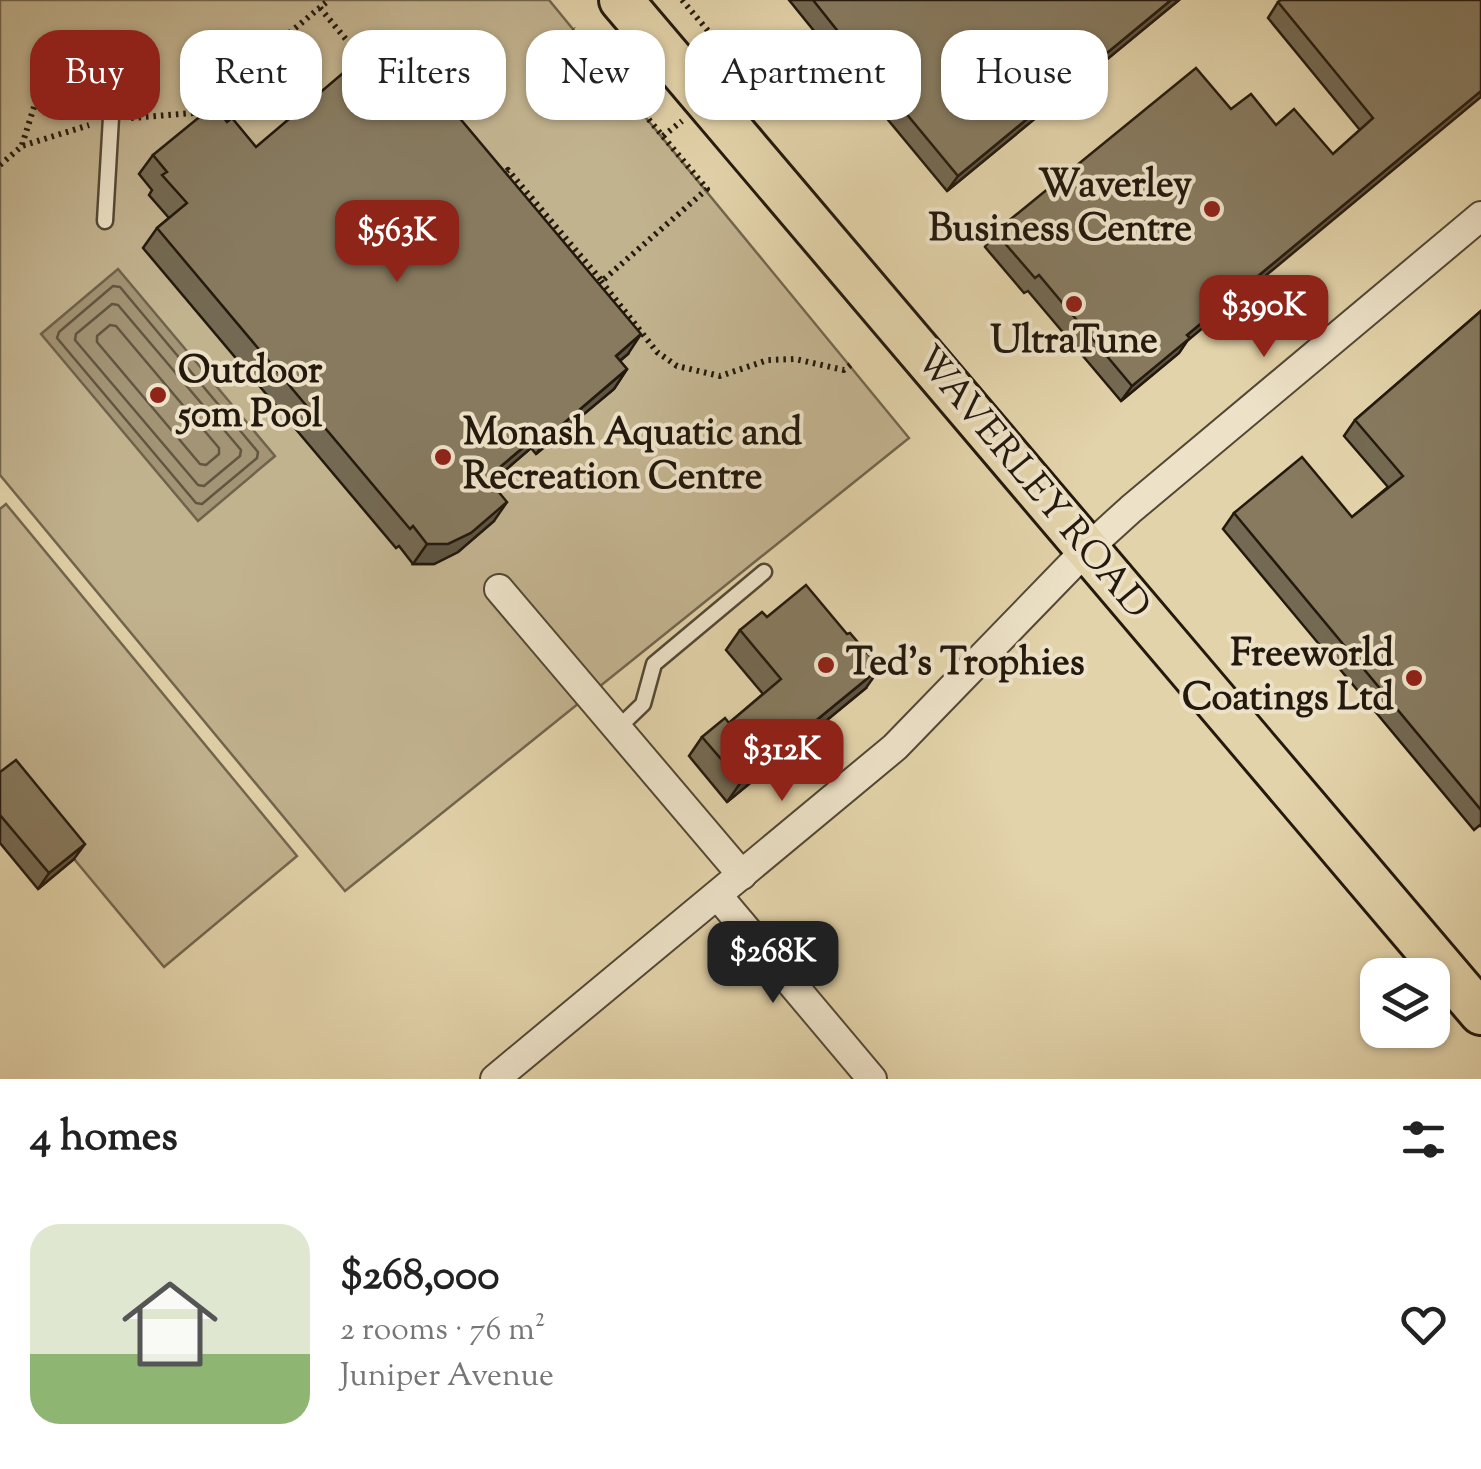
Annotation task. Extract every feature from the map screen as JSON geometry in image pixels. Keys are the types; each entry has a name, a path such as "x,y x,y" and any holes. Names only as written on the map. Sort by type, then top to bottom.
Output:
{"main road":[{"name":"WAVERLEY ROAD","path":"620,0 1481,1013"}],"street":[{"path":"495,1079 895,748 1087,549 1481,216"},
{"path":"499,589 742,875"},
{"path":"718,896 872,1079"}],"lane":[{"path":"105,221 113,121"},
{"path":"617,728 643,704 654,664 764,572"}],"path":[{"path":"0,165 22,146 90,124 193,113 329,0"},
{"path":"682,0 707,30"},
{"path":"320,8 342,35"},
{"path":"573,29 707,189 592,290"},
{"path":"22,146 30,120"},
{"path":"494,183 508,170 657,352 677,366 720,376 768,360 795,359 844,370 853,363"}],"shaded area":[{"name":"Monash Aquatic and Recreation Centre","path":"0,0 549,0 574,30 526,30 526,120 648,120 909,438 345,891 0,475"},
{"path":"6,504 297,856 164,967 0,770 0,509"}],"water":[{"name":"Outdoor 50m Pool","path":"118,269 275,456 198,521 41,334"}],"building":[{"path":"813,0 1171,0 1108,52 1108,30 941,30 941,120 1026,120 958,176 912,120 921,120 921,30 837,30"},
{"path":"1481,0 1481,91 1187,335 1190,338 1132,386 1039,275 1035,278 995,232 1196,68 1231,109 1251,94 1276,125 1294,109 1333,154 1373,118 1278,2"},
{"path":"342,74 342,120 461,120 641,334 616,356 627,369 550,435 545,429 487,478 507,502 471,533 448,544 427,544 413,526 410,529 157,228 187,203 162,175 167,172 153,155 196,120 234,120 256,147 288,120 322,120 322,91"},
{"name":"Freeworld Coatings Ltd","path":"1481,311 1481,810 1234,513 1302,457 1352,517 1403,476 1355,420"},
{"path":"806,585 880,668 741,782 702,737 725,718 729,723 781,679 740,630 762,612 767,617"},
{"path":"16,760 85,844 49,873 0,815 0,772"}],"place":[{"name":"Waverley Business Centre","path":"1212,209"},
{"name":"UltraTune","path":"1074,304"},
{"name":"Outdoor 50m Pool","path":"158,395"},
{"name":"Monash Aquatic and Recreation Centre","path":"443,457"},
{"name":"Ted's Trophies","path":"826,665"},
{"name":"Freeworld Coatings Ltd","path":"1414,678"}]}
